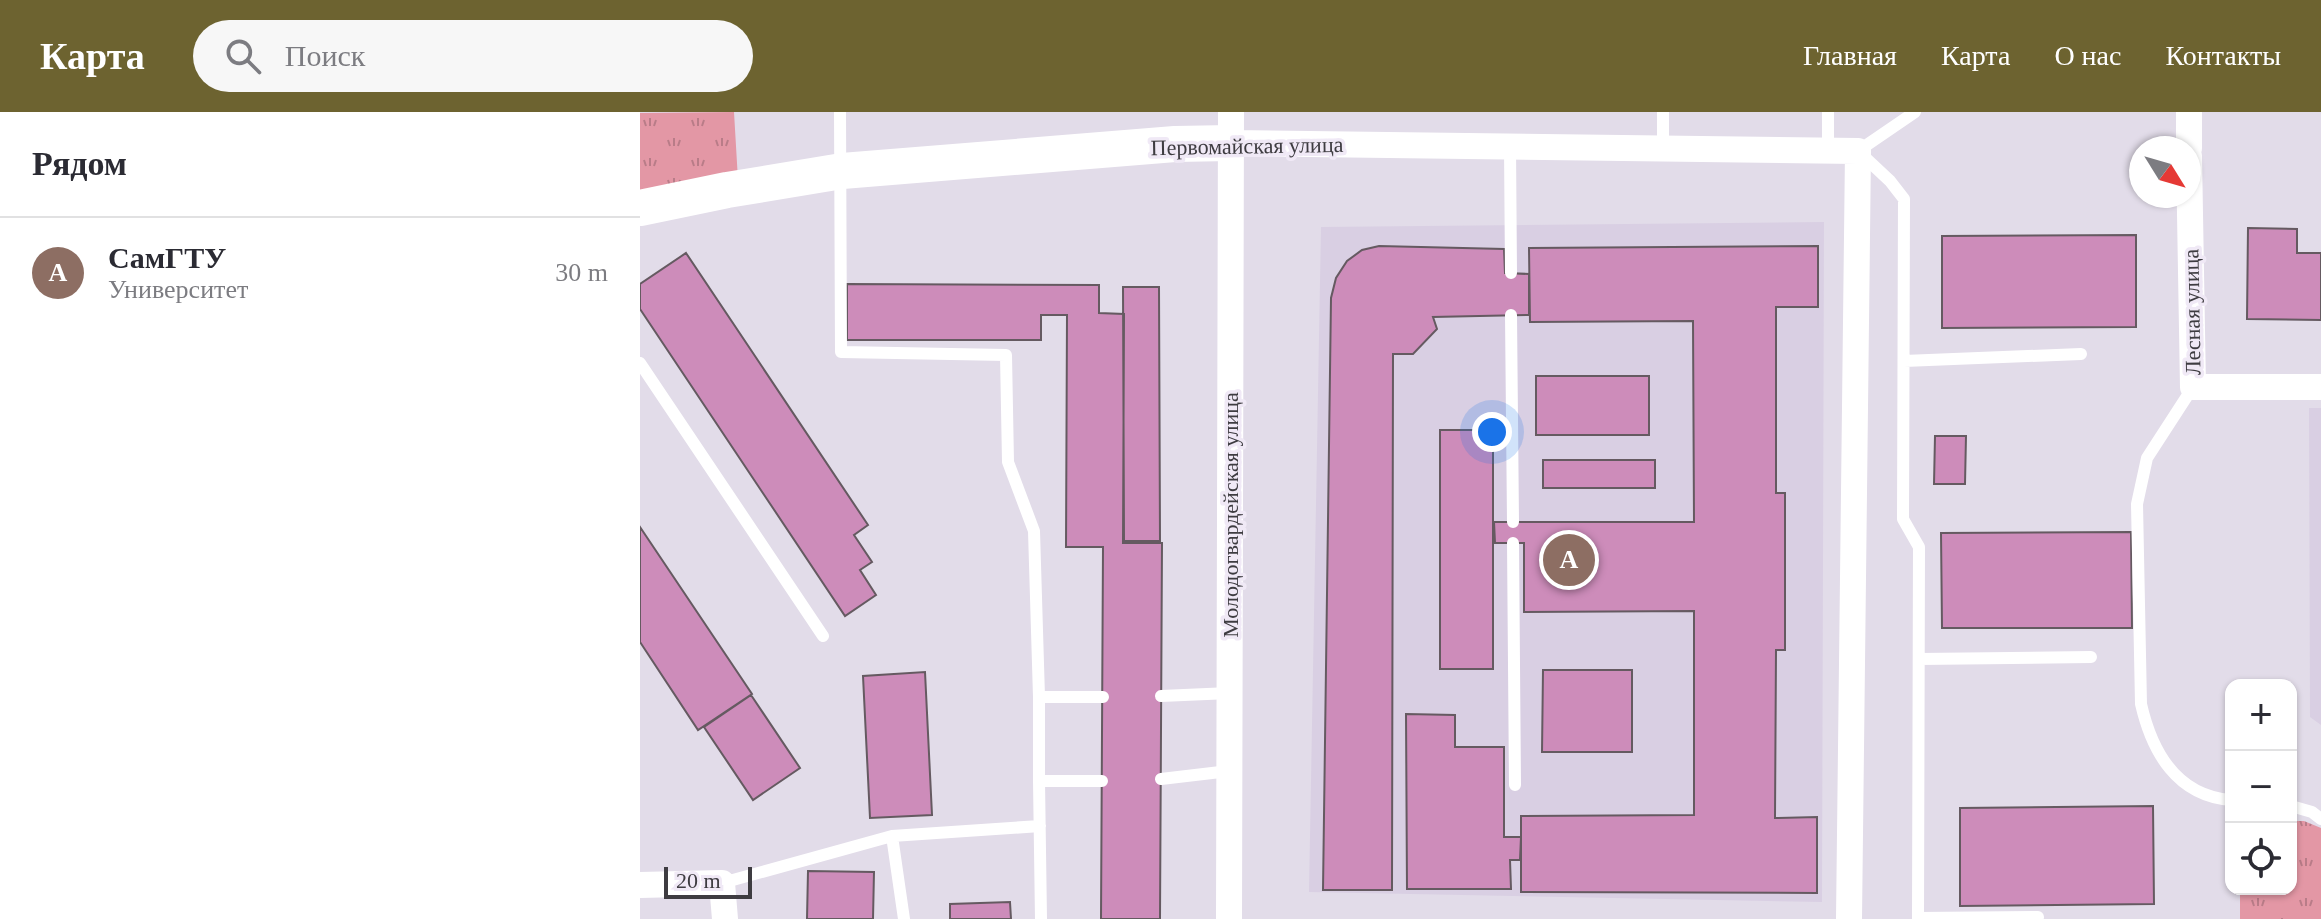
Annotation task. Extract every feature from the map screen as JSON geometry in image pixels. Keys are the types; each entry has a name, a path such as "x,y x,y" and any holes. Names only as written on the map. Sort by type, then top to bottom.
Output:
{"street":[{"path":"2189,112 2189,136"},
{"name":"Первомайская улица","path":"640,208 842,171 1175,144 1231,128 1510,147 1858,151"},
{"name":"Молодогвардейская улица","path":"1229,919 1231,128"},
{"path":"1849,919 1858,151"},
{"name":"Лесная улица","path":"2190,208 2193,387 2321,387"},
{"path":"640,885 722,883 725,919"}],"lane":[{"path":"840,112 841,352 1006,355 1008,462 1034,531 1041,919"},
{"path":"1663,112 1663,149"},
{"path":"1828,112 1828,151"},
{"path":"1915,112 1858,151 1904,199 1903,519 1919,547 1918,918 2038,917"},
{"path":"1510,147 1511,273"},
{"path":"1511,315 1513,522"},
{"path":"1904,361 2081,354"},
{"path":"640,363 823,636"},
{"path":"2193,387 2147,458 2137,504 2141,704 2147,732 2160,757 2183,785 2215,799 2225,800"},
{"path":"1513,543 1515,785"},
{"path":"1919,659 2091,657"},
{"path":"1161,696 1230,693"},
{"path":"1039,697 1103,697"},
{"path":"1161,779 1229,771"},
{"path":"1039,781 1102,781"},
{"path":"2297,808 2312,812 2321,819"},
{"path":"722,883 892,836 1040,826"},
{"path":"892,836 904,919"}],"shaded area":[{"path":"1824,222 1822,902 1309,892 1321,227"},
{"path":"2309,408 2321,408 2321,725 2310,717"}],"green space":[{"path":"734,112 738,180 640,195 640,113"},
{"path":"2297,821 2321,828 2321,919 2240,919 2240,895 2297,895"}],"building":[{"path":"2248,228 2297,229 2297,253 2321,253 2321,320 2247,319"},
{"path":"2136,235 2136,327 1942,328 1942,236"},
{"path":"1379,246 1504,249 1505,273 1529,274 1529,315 1433,317 1437,329 1413,354 1393,354 1392,890 1323,890 1331,298 1336,278 1347,261 1362,250"},
{"path":"1818,246 1818,307 1776,307 1776,493 1785,493 1785,650 1776,650 1775,818 1817,817 1817,893 1521,892 1521,816 1694,815 1694,611 1524,612 1524,543 1495,543 1494,522 1694,522 1693,321 1530,322 1529,248"},
{"path":"686,253 868,525 854,535 872,562 860,570 876,595 845,616 640,309 640,284"},
{"path":"847,284 1099,285 1099,313 1124,314 1123,543 1162,543 1160,919 1101,919 1103,547 1066,547 1067,315 1041,315 1041,340 847,340"},
{"path":"1123,287 1159,287 1160,541 1124,541"},
{"path":"1536,376 1649,376 1649,435 1536,435"},
{"path":"1440,430 1493,430 1493,669 1440,669"},
{"path":"1935,436 1966,436 1965,484 1934,484"},
{"path":"1543,460 1655,460 1655,488 1543,488"},
{"path":"640,527 752,694 698,730 640,642"},
{"path":"2131,532 2132,628 1942,628 1941,533"},
{"path":"1543,670 1632,670 1632,752 1542,752"},
{"path":"925,672 932,815 870,818 863,676"},
{"path":"751,695 800,768 753,800 704,727"},
{"path":"1406,714 1455,715 1455,747 1504,747 1504,837 1521,837 1520,860 1510,860 1511,889 1407,889"},
{"path":"2153,806 2154,904 1960,906 1960,808"},
{"path":"808,871 874,872 873,919 807,919"},
{"path":"1010,902 1011,919 950,919 950,904"}],"place":[{"name":"СамГТУ","path":"1569,560"}]}
